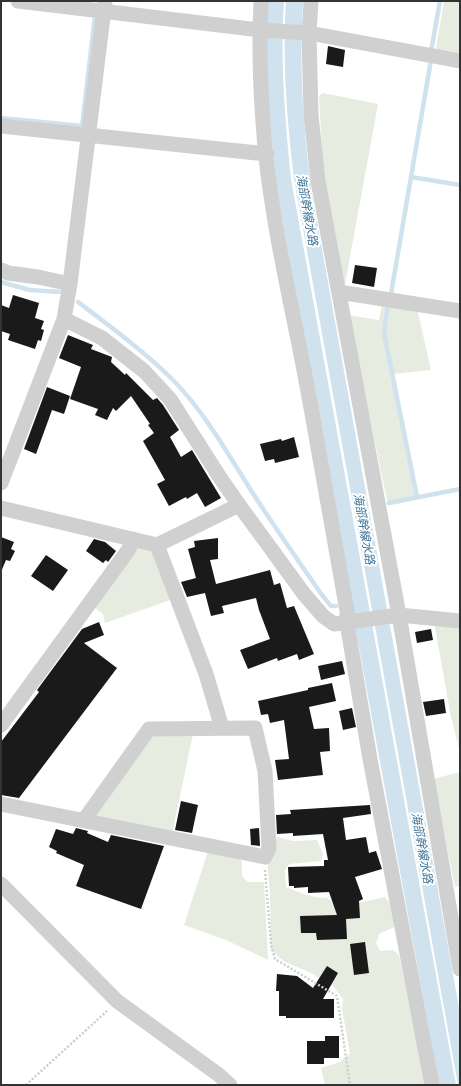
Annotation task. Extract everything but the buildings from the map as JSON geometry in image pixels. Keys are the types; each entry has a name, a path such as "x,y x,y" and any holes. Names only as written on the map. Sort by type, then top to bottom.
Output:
{"street":[{"path":"18,1 104,6 260,30 306,33 460,61"},
{"path":"261,1 260,30 263,123 270,184 279,241 319,447 370,759 432,1085"},
{"path":"311,1 306,33 311,115 318,180 339,292 395,616 460,969"},
{"path":"1,483 64,319 70,284 104,6"},
{"path":"1,126 267,154"},
{"path":"1,270 8,273 38,277 70,284"},
{"path":"339,292 460,311"},
{"path":"64,319 102,338 144,372 170,399 239,505 304,594 322,616 334,624 395,616 460,621"},
{"path":"1,508 157,545 239,505"},
{"path":"1,725 129,549 133,539"},
{"path":"157,545 206,674 222,728"},
{"path":"1,804 265,857 269,848 265,771 255,728 149,729 84,820"},
{"path":"1,884 117,1001 219,1075 230,1085"}],"path":[{"path":"265,857 271,944 275,959 337,996 350,1085"},
{"path":"26,1085 117,1001"}],"shaded area":[{"path":"444,1 460,1 460,58 435,54"},
{"path":"323,93 378,104 345,284 335,246 323,170 319,96"},
{"path":"383,298 413,306 418,313 431,370 393,374 419,498 388,505 348,315 379,320"},
{"path":"144,546 155,550 173,599 105,623 103,614 94,607 135,549"},
{"path":"434,622 460,626 460,752 451,717"},
{"path":"193,734 172,834 96,819 94,813 149,736"},
{"path":"460,772 460,886 455,887 433,779"},
{"path":"278,837 293,841 317,840 323,854 321,861 289,864 285,870 286,887 311,896 328,898 335,906 353,904 385,897 392,906 394,927 379,934 376,943 380,951 393,950 399,955 423,1068 425,1085 325,1085 321,1068 340,1062 350,1053 342,1009 343,999 333,986 309,972 285,962 271,950 270,895 267,859 272,840"},
{"path":"208,851 235,852 242,862 242,876 248,882 264,882 268,960 226,940 184,925"}],"water":[{"path":"266,1 284,1 283,68 285,113 291,179 456,1085 439,1085 276,185 265,67"},
{"name":"海部幹線水路","path":"286,1 303,1 301,50 303,98 306,145 312,194 460,1013 460,1085 458,1085 294,179 286,90"}],"waterway":[{"path":"431,52 440,1"},
{"path":"1,118 82,126 95,16"},
{"path":"391,294 431,60"},
{"path":"411,177 460,185"},
{"path":"1,282 30,290 59,292"},
{"path":"78,302 140,350 163,370 186,394 207,421 262,508 322,595 331,606 336,606"},
{"path":"388,303 384,333 417,497"},
{"path":"389,503 460,489"}]}
